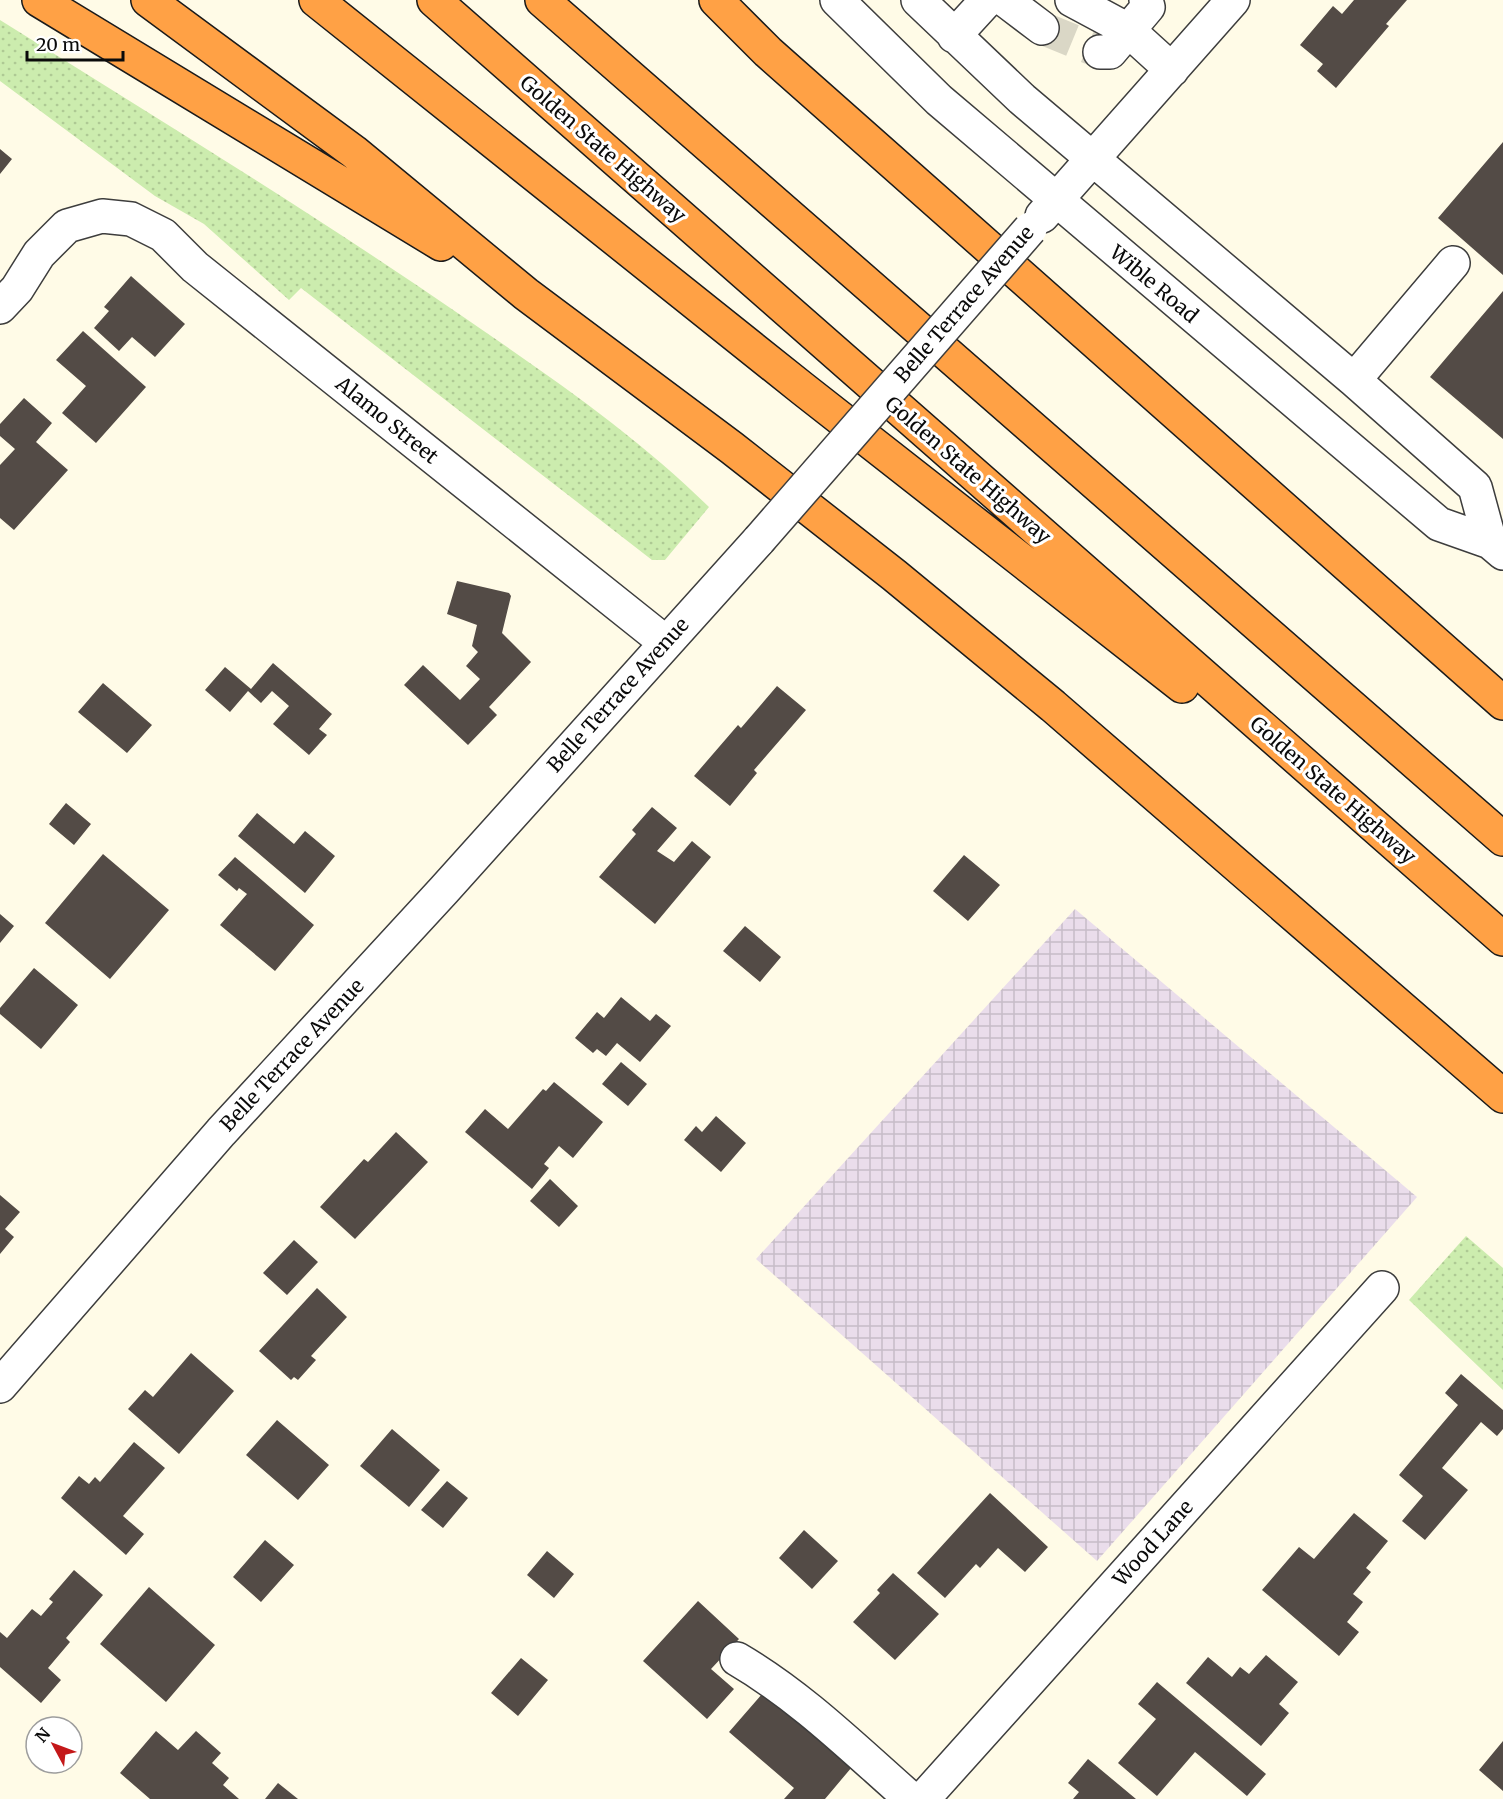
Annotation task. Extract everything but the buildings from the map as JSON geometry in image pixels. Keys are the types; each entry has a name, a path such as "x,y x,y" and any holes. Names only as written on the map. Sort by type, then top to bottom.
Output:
{"highway":[{"path":"39,0 526,294"},
{"path":"148,0 354,152 526,294 732,448 1053,706 1503,1096"},
{"path":"316,0 1009,552 1409,856"},
{"name":"Golden State Highway","path":"434,0 1503,939"},
{"path":"542,0 1503,839"},
{"path":"716,0 768,52 1503,703"},
{"path":"727,0 768,52"}],"street":[{"name":"Wible Road","path":"837,0 939,100 1440,524 1499,541"},
{"name":"Wible Road","path":"918,0 1022,99 1354,380 1475,487 1499,541"},
{"path":"954,36 987,0"},
{"path":"1005,0 1042,28"},
{"path":"1072,0 1128,30 1172,70"},
{"path":"1100,52 1110,52 1148,7 1146,0"},
{"name":"Belle Terrace Avenue","path":"0,1386 221,1132 444,890 759,540 1233,0"},
{"name":"Alamo Street","path":"0,307 17,288 39,254 68,226 102,216 131,219 163,235 195,267 665,642"},
{"path":"1354,380 1453,263"},
{"name":"Wood Lane","path":"923,1799 1382,1288"},
{"path":"737,1659 769,1678 800,1701 911,1799"}],"shaded area":[{"path":"1075,909 1417,1197 1097,1561 756,1259"}],"green space":[{"path":"0,20 290,202 494,338 621,430 681,480 709,507 665,560 652,560 301,288 289,300 204,224 155,196 0,81"},
{"path":"1466,1236 1503,1268 1503,1390 1409,1300"}],"tunnel":[{"path":"1042,28 1100,52"}]}
